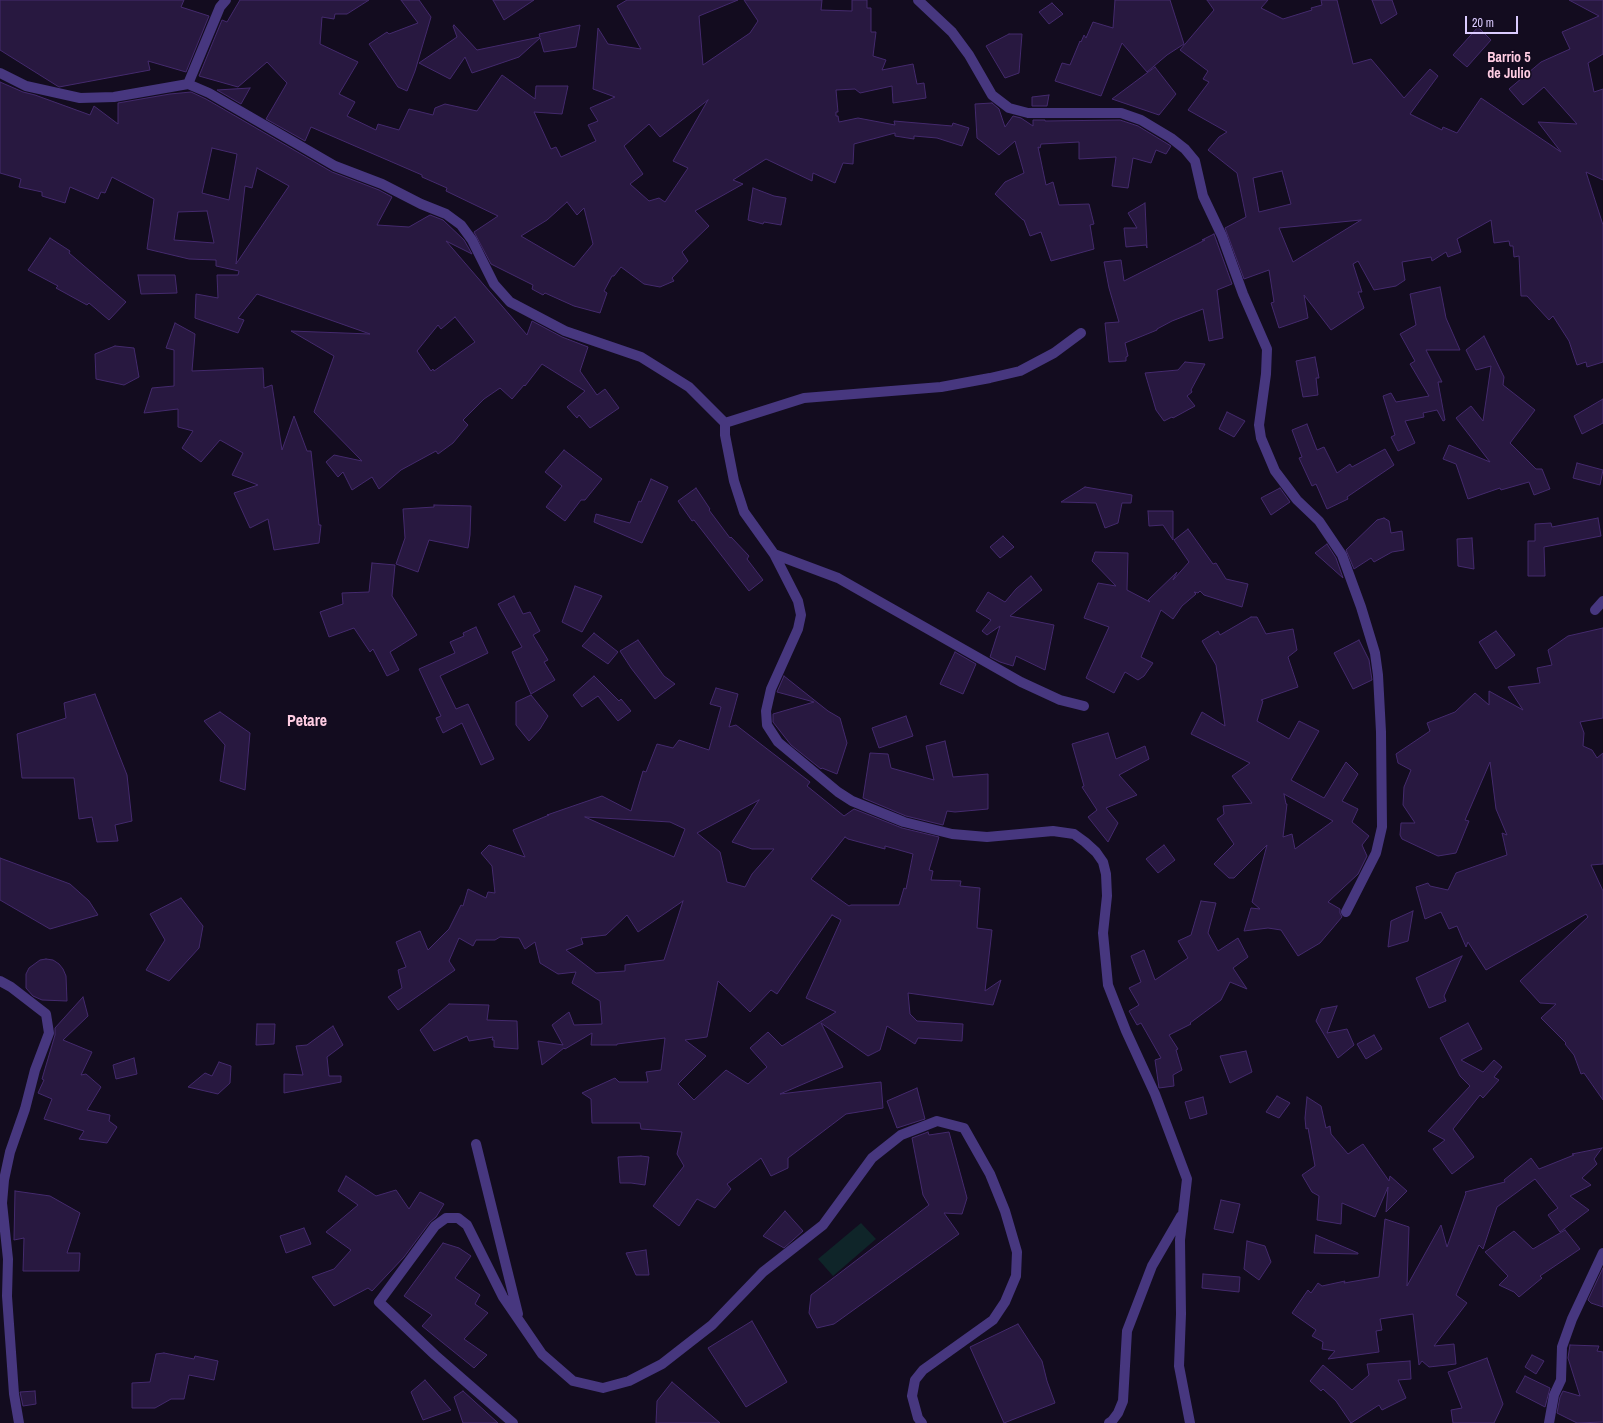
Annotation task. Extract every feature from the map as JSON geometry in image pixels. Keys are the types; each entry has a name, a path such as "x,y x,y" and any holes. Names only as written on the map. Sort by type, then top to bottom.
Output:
{"street":[{"path":"188,84 220,7 226,0"},
{"path":"918,0 952,32 969,55 992,95 1009,108 1028,113 1121,113 1141,120 1171,138 1185,149 1195,161 1203,196 1222,236 1243,294 1267,349 1266,374 1259,425 1261,438 1275,471 1297,500 1319,521 1342,555 1361,607 1375,653 1378,675 1381,732 1382,827 1376,853 1346,912"},
{"path":"0,73 26,86 80,98 114,97 188,84 209,93 250,115 335,166 382,184 421,204 446,214 461,225 472,240 494,284 510,302 565,331 641,356 689,387 725,423 725,435 734,481 744,512 774,554 798,601 801,615 798,629 771,689 766,711 767,725 778,742 838,792 852,801 904,822 952,834 987,837 1053,831 1074,834 1086,842 1103,862 1106,874 1103,933 1108,985 1126,1031 1155,1094 1187,1179 1180,1240 1181,1314 1179,1366 1190,1423"},
{"path":"725,423 804,398 941,387 1020,371 1054,353 1081,333"},
{"path":"774,554 838,578 1021,682 1060,700 1084,706"},
{"path":"1595,610 1603,601"},
{"path":"0,981 11,987 46,1014 49,1033 35,1070 25,1109 10,1152 4,1180 2,1203 8,1259 7,1296 13,1378 19,1423"},
{"path":"513,1423 435,1355 379,1302 435,1226 446,1218 458,1218 467,1225 503,1297 542,1354 573,1381 603,1388 629,1380 662,1364 712,1325 763,1272 823,1225 872,1158 901,1135 937,1121 964,1128 990,1174 1005,1211 1018,1252 1016,1276 1005,1302 993,1320 923,1370 915,1380 912,1396 918,1418 922,1423"},
{"path":"476,1144 519,1320"},
{"path":"1109,1423 1118,1413 1123,1401 1127,1331 1152,1266 1182,1213"},
{"path":"1549,1423 1554,1395 1561,1380 1562,1347 1572,1318 1603,1254"}],"green space":[{"path":"861,1223 876,1239 833,1276 818,1259"}],"building":[{"path":"0,0 184,0 181,7 209,16 186,72 148,61 150,70 59,87 0,50"},
{"path":"240,0 369,0 347,14 335,14 334,19 322,17 320,44 358,62 339,94 355,102 347,116 376,130 378,124 399,130 409,109 433,115 435,108 445,104 477,111 502,75 535,99 536,86 568,86 562,114 534,112 551,149 556,147 561,157 596,141 588,125 598,121 590,108 615,97 593,89 598,28 608,44 641,49 617,6 627,0 738,0 699,16 703,65 750,33 758,21 744,0 822,0 821,10 852,11 852,0 867,0 867,8 871,8 871,32 876,32 873,56 886,60 882,70 913,64 917,84 924,83 926,98 893,103 892,86 860,93 855,89 836,90 838,112 836,112 836,116 838,116 839,122 858,118 895,125 894,121 952,126 953,123 969,128 962,146 937,138 914,136 914,139 895,136 895,133 854,144 853,164 843,163 835,183 813,173 812,181 766,159 733,180 743,184 695,211 709,226 682,252 688,261 672,278 674,281 660,287 644,284 621,267 614,276 612,276 604,291 607,293 600,313 574,306 545,293 543,295 532,289 533,285 491,264 474,232 498,216 446,191 447,188 422,177 422,175 311,127 305,141 266,119 287,83 267,62 238,87 199,76 222,20 227,22","holes":["708,100 673,161 688,168 665,202 659,198 649,201 630,184 643,174 624,146 649,124 660,137","567,202 577,215 584,208 593,244 574,267 521,236 547,220"]},
{"path":"401,0 419,0 431,17 415,71 407,91 398,87 369,44 387,32 389,34 418,23"},
{"path":"493,0 534,0 504,20"},
{"path":"1115,0 1170,0 1184,44 1167,55 1147,72 1122,43 1101,96 1055,81 1062,63 1070,65 1080,41 1081,42 1084,35 1086,38 1093,22 1113,28"},
{"path":"1207,0 1268,0 1261,8 1283,19 1312,10 1311,8 1322,5 1321,0 1337,0 1353,64 1371,59 1404,98 1430,69 1438,76 1410,114 1442,130 1443,127 1457,133 1481,98 1561,152 1538,122 1577,124 1544,87 1523,105 1509,89 1541,62 1570,49 1562,32 1599,16 1569,0 1603,0 1603,54 1588,63 1594,92 1603,89 1603,180 1586,172 1603,225 1603,362 1587,367 1586,362 1577,365 1569,341 1553,316 1549,320 1527,296 1521,296 1519,256 1514,257 1513,246 1510,246 1509,241 1494,243 1491,220 1457,239 1461,252 1448,257 1446,252 1432,261 1431,257 1402,262 1405,280 1396,286 1374,290 1358,261 1353,264 1362,292 1358,292 1364,308 1331,330 1304,295 1308,318 1279,328 1271,303 1274,302 1269,270 1244,279 1225,228 1246,217 1237,173 1208,150 1219,137 1227,132 1188,110 1209,82 1203,79 1208,71 1180,50 1214,10","holes":["1282,171 1291,204 1259,212 1253,178","1361,220 1293,262 1279,228"]},
{"path":"1372,0 1392,0 1397,14 1381,24"},
{"path":"1052,3 1063,14 1049,24 1039,12"},
{"path":"454,25 477,50 540,37 539,34 580,25 576,47 544,52 540,38 519,57 472,73 465,57 450,79 419,63 457,37 453,26"},
{"path":"1478,27 1491,40 1467,67 1453,55"},
{"path":"1009,34 1022,34 1019,73 1005,78 986,46"},
{"path":"1155,67 1176,94 1159,115 1112,99"},
{"path":"0,82 23,92 90,115 94,106 118,124 118,103 191,92 206,99 332,172 379,190 392,197 377,225 409,227 430,215 443,220 464,240 472,254 446,241 527,335 532,321 562,337 588,347 580,371 597,395 605,389 619,408 590,428 579,415 577,418 567,407 585,391 542,364 525,386 524,385 512,399 500,388 484,399 463,420 468,425 453,443 438,454 436,451 401,470 379,489 372,477 352,490 343,472 338,477 326,462 334,455 362,461 314,412 334,356 291,331 370,334 257,294 238,318 244,320 238,333 195,318 196,294 218,298 217,275 238,275 239,271 216,266 216,260 189,259 147,249 154,199 112,177 105,193 101,192 98,199 70,187 65,203 42,196 42,192 19,187 21,179 0,173","holes":["212,148 237,154 229,200 202,193","257,168 289,186 236,264 245,186 252,188","207,211 214,243 174,240 178,212","455,317 475,342 434,371 433,369 431,371 417,351 438,325 441,329"]},
{"path":"250,88 241,104 217,90"},
{"path":"1049,95 1047,106 1032,106 1032,97"},
{"path":"992,103 999,109 1005,127 1013,116 1021,118 1033,126 1033,120 1120,120 1138,126 1171,146 1166,154 1156,150 1151,163 1133,158 1128,188 1112,186 1116,157 1079,159 1079,142 1041,144 1040,148 1038,147 1046,185 1053,182 1059,205 1089,204 1094,224 1090,225 1094,249 1051,261 1041,232 1030,236 1024,220 995,194 1005,182 1024,173 1015,141 999,155 977,138 975,104"},
{"path":"753,188 774,196 786,198 781,225 764,222 763,224 748,220"},
{"path":"1145,203 1147,248 1146,245 1126,247 1124,228 1137,228 1128,213"},
{"path":"1214,234 1232,284 1217,290 1223,338 1209,341 1203,309 1172,321 1157,330 1125,343 1128,356 1126,357 1126,361 1109,362 1105,323 1119,322 1109,288 1104,262 1121,260 1124,281"},
{"path":"50,238 70,251 69,253 126,302 109,320 89,303 87,305 56,288 58,286 28,270"},
{"path":"138,275 175,275 177,293 141,294"},
{"path":"1440,287 1446,318 1460,350 1426,350 1442,382 1438,382 1445,420 1443,421 1437,410 1423,413 1424,417 1405,421 1415,443 1398,451 1391,437 1395,435 1383,396 1391,393 1396,402 1429,396 1410,364 1415,361 1400,334 1416,325 1410,294"},
{"path":"175,323 195,334 192,371 263,368 264,388 272,385 282,450 294,416 307,451 311,451 319,525 321,525 319,543 274,550 268,519 250,528 234,493 258,485 232,475 243,453 220,440 201,462 182,448 193,431 178,427 178,409 144,413 152,388 174,386 174,350 166,348"},
{"path":"1484,336 1504,377 1503,385 1535,410 1510,443 1536,469 1542,469 1550,489 1534,495 1529,482 1501,490 1500,488 1468,499 1456,464 1443,459 1449,445 1490,462 1456,418 1471,406 1483,421 1491,366 1476,370 1466,350"},
{"path":"115,346 134,348 139,377 124,385 96,379 95,354"},
{"path":"1315,357 1319,378 1316,378 1318,395 1303,397 1296,361"},
{"path":"1185,362 1205,364 1191,390 1192,392 1187,396 1195,406 1173,418 1172,417 1164,421 1156,410 1145,373 1178,370"},
{"path":"1603,399 1603,423 1582,434 1574,416"},
{"path":"1227,412 1245,421 1234,437 1219,429"},
{"path":"1307,424 1317,450 1324,447 1337,473 1350,464 1352,467 1385,449 1394,465 1347,497 1348,499 1327,509 1316,484 1312,486 1299,458 1302,457 1292,430"},
{"path":"564,450 602,479 585,500 581,500 565,521 546,507 562,486 545,472"},
{"path":"1577,463 1603,470 1600,485 1573,478"},
{"path":"651,479 668,487 642,543 594,522 596,514 630,523 639,501 641,502"},
{"path":"1085,487 1132,495 1131,503 1122,503 1118,523 1105,528 1096,503 1061,502"},
{"path":"696,488 710,509 709,510 730,538 731,537 749,556 747,559 763,580 749,591 694,520 692,521 678,501"},
{"path":"1280,488 1290,502 1271,515 1261,498"},
{"path":"434,505 471,506 468,548 429,540 418,572 396,564 405,538 403,509 434,507"},
{"path":"1148,511 1173,511 1173,540 1163,525 1149,526"},
{"path":"1384,518 1389,521 1391,533 1402,531 1404,550 1392,552 1374,562 1371,558 1354,569 1346,550 1377,520"},
{"path":"1598,518 1601,536 1544,547 1545,576 1528,576 1528,541 1535,541 1535,524 1551,523 1552,527"},
{"path":"1188,529 1213,564 1216,563 1226,579 1248,584 1242,607 1204,595 1200,591 1198,593 1194,592 1196,594 1182,606 1173,619 1161,610 1141,657 1153,663 1144,676 1138,680 1125,672 1114,693 1086,678 1109,627 1084,618 1098,583 1116,586 1092,561 1095,552 1128,553 1127,590 1150,602 1148,600 1177,572 1173,580 1189,562 1174,540"},
{"path":"1003,536 1014,547 1000,558 990,547"},
{"path":"1472,538 1474,569 1458,566 1457,539"},
{"path":"1327,544 1336,558 1343,578 1315,553"},
{"path":"372,563 395,565 392,596 417,635 390,652 399,670 387,676 373,649 370,652 354,628 329,637 320,612 343,604 342,593 369,592"},
{"path":"1031,576 1042,590 1010,616 1054,625 1045,670 1016,656 1013,666 990,657 1000,626 987,635 982,631 991,620 976,611 988,592 1005,602 1016,589"},
{"path":"575,586 602,596 582,632 562,622"},
{"path":"514,596 523,614 530,612 540,631 533,635 548,660 544,662 555,680 531,694 512,652 522,647 498,604"},
{"path":"1251,617 1257,617 1266,634 1293,629 1297,650 1288,657 1298,687 1261,700 1263,701 1257,721 1289,739 1299,721 1319,731 1291,780 1324,798 1346,762 1358,774 1342,801 1358,809 1352,822 1369,836 1362,845 1367,856 1358,874 1328,902 1340,909 1342,917 1320,943 1298,956 1281,930 1268,928 1244,931 1251,908 1260,909 1252,902 1267,845 1234,878 1229,878 1214,864 1234,844 1217,819 1224,814 1223,806 1252,803 1232,776 1250,763 1191,734 1202,712 1225,726 1216,665 1202,641 1218,631 1220,635","holes":["1284,794 1333,821 1295,849 1292,834 1283,837 1287,804"]},
{"path":"476,627 488,653 440,676 456,709 468,704 494,759 481,765 462,723 443,733 436,718 441,716 419,669 455,653 450,642 464,636 463,633"},
{"path":"1603,628 1603,718 1580,722 1584,733 1583,746 1592,750 1597,758 1603,753 1603,864 1591,865 1603,891 1603,1100 1584,1073 1581,1074 1574,1055 1565,1044 1566,1043 1541,1018 1556,1004 1540,1003 1520,981 1588,917 1586,914 1486,970 1468,942 1466,947 1457,926 1449,929 1441,912 1425,919 1416,887 1428,883 1430,886 1448,890 1456,873 1507,855 1502,833 1507,835 1496,809 1490,762 1465,820 1469,821 1456,853 1438,856 1402,839 1400,835 1401,823 1415,823 1403,805 1404,787 1411,770 1398,763 1396,754 1430,731 1427,723 1455,712 1475,693 1489,705 1489,691 1523,710 1508,687 1540,683 1537,668 1552,665 1548,650 1568,636"},
{"path":"1496,631 1515,655 1496,669 1479,642"},
{"path":"594,633 618,652 608,664 582,646"},
{"path":"638,640 664,676 675,684 655,699 620,651"},
{"path":"1359,640 1369,660 1372,680 1353,689 1334,653"},
{"path":"955,652 976,664 963,694 940,684"},
{"path":"594,676 619,701 621,699 631,711 618,721 598,696 582,707 573,695"},
{"path":"784,676 828,711 840,718 847,743 837,774 822,768 821,769 791,745 773,722 773,714 814,702 777,692"},
{"path":"716,688 738,694 729,727 736,725 810,782 807,786 844,816 854,809 902,828 939,837 929,870 933,871 931,880 961,881 960,886 980,888 977,928 992,930 985,991 1001,980 993,1005 908,993 910,1014 917,1021 963,1024 962,1041 918,1038 915,1044 887,1026 880,1050 868,1056 821,1023 843,1067 780,1094 881,1082 883,1108 846,1114 788,1158 788,1168 771,1176 761,1158 727,1184 731,1189 715,1208 697,1199 679,1226 653,1206 684,1166 677,1154 682,1132 641,1129 640,1123 592,1123 591,1099 582,1093 615,1078 619,1082 648,1082 646,1072 661,1070 665,1038 617,1045 591,1045 592,1033 565,1049 564,1048 542,1065 538,1041 563,1045 552,1025 569,1012 574,1025 602,1024 600,1001 572,983 576,972 558,974 540,963 535,942 525,949 519,938 500,937 495,940 476,940 473,946 459,938 449,961 455,970 398,1010 388,997 402,988 398,970 406,967 396,942 420,931 428,950 449,929 461,905 463,906 468,889 486,898 488,892 495,893 492,866 481,853 489,845 525,857 513,830 549,815 547,815 602,796 631,811 643,771 646,772 657,744 673,748 679,740 709,750 721,707 710,704","holes":["759,800 732,842 752,849 774,849 752,874 745,887 727,882 720,852 697,833","585,817 670,822 685,829 674,857","845,837 885,849 885,846 913,854 906,889 904,888 899,905 849,906 811,879","683,901 664,960 625,965 625,971 596,973 566,950 583,944 581,938 606,935 627,915 638,932","832,915 841,920 806,998 836,1012 782,1046 768,1032 750,1048 767,1067 748,1084 726,1070 694,1100 678,1084 706,1056 685,1040 707,1037 718,981 750,1012 771,990 777,994"]},
{"path":"95,694 127,775 132,821 115,825 118,841 97,842 92,817 79,819 74,778 22,778 17,734 66,718 64,703"},
{"path":"531,695 548,716 540,729 529,741 516,725 516,702"},
{"path":"220,712 250,733 245,790 220,781 225,745 204,721"},
{"path":"906,716 913,736 879,748 872,728"},
{"path":"1108,733 1116,759 1145,746 1149,759 1119,775 1137,795 1106,808 1118,823 1108,842 1088,817 1097,810 1082,787 1084,786 1072,744"},
{"path":"945,741 953,777 988,774 988,809 955,812 947,811 943,825 906,816 863,798 870,753 888,754 891,768 934,780 926,746"},
{"path":"1164,845 1175,860 1158,873 1146,859"},
{"path":"0,858 70,884 89,901 98,915 50,929 0,900"},
{"path":"181,898 203,926 199,948 169,981 146,970 165,940 150,914"},
{"path":"1201,901 1216,903 1208,933 1218,951 1238,938 1248,957 1233,968 1247,989 1230,982 1221,1000 1190,1023 1191,1024 1169,1035 1178,1049 1176,1050 1182,1070 1173,1075 1174,1086 1159,1088 1155,1060 1161,1058 1141,1023 1137,1025 1129,1011 1139,1005 1129,988 1141,982 1131,956 1144,950 1155,980 1188,958 1178,941 1191,935"},
{"path":"1413,911 1408,941 1388,947 1391,921"},
{"path":"1462,956 1444,996 1446,1001 1429,1008 1416,978"},
{"path":"40,960 53,960 63,969 66,976 67,1001 42,1000 33,996 26,988 26,974 29,968"},
{"path":"83,997 88,1016 63,1040 92,1052 81,1075 86,1074 101,1087 87,1110 110,1115 109,1121 117,1127 107,1143 79,1139 84,1131 44,1119 52,1099 38,1093 44,1080 42,1079 55,1035 55,1028"},
{"path":"449,1004 489,1005 487,1020 517,1021 518,1049 494,1047 494,1040 492,1040 493,1037 469,1041 467,1036 434,1051 420,1030"},
{"path":"1337,1006 1327,1033 1347,1029 1354,1045 1338,1058 1316,1021 1321,1009"},
{"path":"1468,1023 1482,1049 1461,1060 1483,1072 1494,1060 1502,1067 1494,1077 1499,1080 1483,1098 1480,1095 1453,1129 1474,1157 1452,1174 1433,1149 1445,1140 1428,1131 1470,1086 1460,1076 1440,1038"},
{"path":"257,1024 275,1024 274,1044 256,1045"},
{"path":"333,1026 343,1045 327,1057 329,1076 341,1076 341,1082 284,1093 284,1074 303,1075 296,1046 307,1045"},
{"path":"1374,1035 1382,1049 1366,1059 1357,1044"},
{"path":"1246,1051 1252,1072 1230,1083 1220,1056"},
{"path":"134,1058 137,1074 116,1079 113,1065"},
{"path":"219,1062 231,1066 230,1083 218,1094 188,1087 205,1073 212,1076"},
{"path":"917,1088 925,1119 897,1128 887,1101"},
{"path":"1277,1096 1290,1103 1279,1118 1266,1112"},
{"path":"1203,1097 1207,1114 1190,1119 1185,1102"},
{"path":"1307,1097 1321,1106 1326,1128 1330,1126 1331,1134 1348,1154 1363,1144 1389,1181 1390,1176 1407,1191 1386,1212 1388,1187 1375,1217 1342,1203 1341,1224 1317,1220 1319,1196 1312,1192 1302,1175 1315,1166 1308,1128 1306,1129 1305,1118"},
{"path":"928,1132 929,1135 949,1132 967,1198 962,1214 944,1213 959,1234 834,1324 817,1328 809,1313 811,1295 929,1205 923,1195 912,1138"},
{"path":"1602,1148 1594,1159 1597,1164 1582,1178 1591,1185 1570,1196 1589,1210 1560,1232 1548,1215 1558,1208 1535,1179 1497,1207 1483,1249 1479,1245 1456,1295 1467,1303 1434,1346 1454,1344 1456,1364 1429,1367 1422,1361 1419,1365 1413,1314 1380,1319 1382,1330 1376,1331 1379,1352 1328,1359 1335,1351 1322,1349 1323,1342 1312,1336 1316,1330 1292,1313 1308,1290 1311,1293 1318,1283 1322,1286 1345,1281 1344,1283 1379,1277 1385,1219 1409,1227 1407,1286 1441,1225 1447,1247 1466,1193 1465,1192 1505,1182 1504,1180 1531,1158 1539,1169 1574,1155 1572,1154"},
{"path":"618,1157 649,1157 645,1185 620,1183"},
{"path":"346,1176 376,1196 396,1190 409,1209 420,1192 444,1204 436,1217 430,1222 404,1257 372,1291 368,1288 334,1306 312,1277 334,1269 351,1250 326,1232 358,1205 338,1191"},
{"path":"15,1191 50,1196 80,1213 67,1253 80,1253 79,1271 23,1271 24,1238 14,1240"},
{"path":"1221,1200 1240,1204 1233,1233 1214,1229"},
{"path":"785,1211 803,1231 784,1248 763,1236"},
{"path":"304,1228 311,1244 286,1253 280,1236"},
{"path":"1565,1230 1580,1249 1540,1276 1542,1278 1519,1297 1514,1292 1499,1285 1508,1276 1485,1252 1514,1231 1533,1249"},
{"path":"1316,1235 1358,1253 1358,1254 1314,1253"},
{"path":"1247,1241 1265,1246 1271,1262 1259,1280 1244,1269"},
{"path":"443,1243 459,1248 471,1256 455,1278 480,1295 475,1304 488,1313 464,1339 487,1355 474,1368 422,1326 432,1315 404,1296"},
{"path":"646,1250 649,1275 636,1275 626,1253"},
{"path":"1603,1268 1603,1307 1591,1303 1588,1300"},
{"path":"1203,1274 1240,1277 1239,1292 1202,1288"},
{"path":"752,1321 787,1382 746,1407 708,1348"},
{"path":"1018,1324 1042,1361 1055,1403 1004,1423 970,1347"},
{"path":"1570,1345 1599,1346 1597,1351 1603,1352 1603,1422 1577,1423 1557,1413 1560,1397 1563,1391 1580,1396 1568,1358"},
{"path":"164,1353 194,1359 195,1356 218,1361 214,1380 189,1375 184,1399 171,1399 155,1408 132,1408 132,1383 150,1382 156,1354"},
{"path":"1532,1355 1544,1361 1536,1374 1525,1367"},
{"path":"1487,1358 1503,1404 1494,1423 1453,1423 1451,1410 1462,1408 1448,1372"},
{"path":"1410,1361 1411,1379 1398,1380 1406,1398 1382,1410 1379,1405 1351,1423 1336,1401 1323,1389 1321,1391 1310,1381 1323,1365 1352,1390 1369,1375 1367,1364"},
{"path":"1525,1376 1550,1388 1545,1407 1516,1392"},
{"path":"425,1380 451,1410 423,1420 411,1392"},
{"path":"672,1382 720,1423 656,1423 657,1401"},
{"path":"35,1391 36,1404 23,1406 20,1392"},
{"path":"463,1391 498,1423 463,1423 454,1397"}],"district":[{"name":"Barrio 5 de Julio","path":"1509,66"},
{"name":"Petare","path":"307,722"}]}
